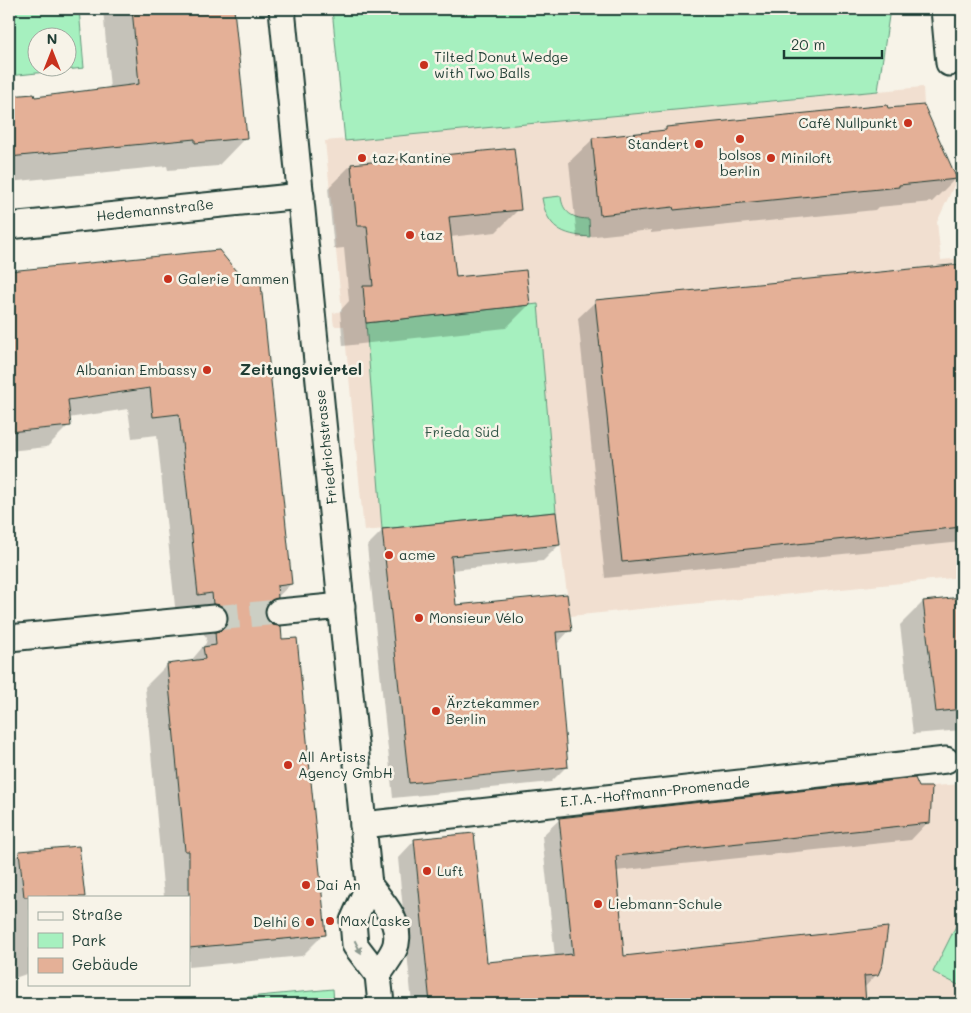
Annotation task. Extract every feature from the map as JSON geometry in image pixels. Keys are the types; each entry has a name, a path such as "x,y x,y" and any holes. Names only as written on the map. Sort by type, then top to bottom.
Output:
{"street":[{"name":"Friedrichstrasse","path":"282,9 369,886"},
{"path":"944,9 949,63"},
{"name":"Hedemannstraße","path":"9,226 301,196"},
{"path":"280,612 342,606"},
{"path":"9,638 214,618"},
{"name":"E.T.A.-Hoffmann-Promenade","path":"363,825 946,760"},
{"path":"378,975 396,944 394,917 369,886 353,921 355,945 378,975 381,1004"}],"shaded area":[{"path":"923,87 924,105 957,179 937,222 941,260 962,258 962,577 570,616 556,512 364,531 344,326 334,326 333,319 333,313 342,311 325,141"},
{"path":"915,776 919,787 962,784 962,1004 923,1004 904,995 901,1004 430,1004 427,968 573,954 559,814"}],"green space":[{"path":"9,9 79,9 84,68 78,69 78,28 28,28 28,74 9,76"},
{"path":"332,9 890,9 878,91 345,141"},
{"path":"561,196 566,211 578,218 589,219 590,237 564,232 552,223 544,208 542,198"},
{"name":"Frieda Süd","path":"538,304 556,512 382,529 366,323"},
{"path":"962,914 962,987 933,972"},
{"path":"333,989 334,1004 173,1004"}],"building":[{"path":"132,9 234,9 247,138 195,143 195,139 9,157 9,96 34,94 35,97 139,84"},
{"name":"Miniloft","path":"887,105 888,108 924,105 957,179 899,185 899,187 674,210 673,207 600,215 592,138 666,130 666,127"},
{"name":"taz","path":"514,148 521,210 449,217 456,277 526,270 530,305 366,323 363,286 373,286 367,226 357,226 351,164"},
{"path":"219,250 236,271 261,284 292,584 277,586 278,598 270,601 266,606 265,614 273,625 281,626 282,639 297,638 326,935 190,948 189,851 185,851 167,664 205,659 203,647 216,645 215,632 223,629 228,617 225,609 213,604 212,593 198,595 179,414 153,417 150,388 68,400 71,426 9,432 9,271"},
{"path":"962,264 962,527 622,562 595,300"},
{"path":"556,512 560,545 451,556 456,605 567,594 572,631 556,632 568,767 409,783 382,529"},
{"path":"962,597 962,709 936,712 923,601"},
{"path":"915,778 919,787 932,787 930,823 616,856 624,956 888,927 883,963 878,975 864,976 866,1004 430,1004 414,839 474,833 487,962 573,954 559,818"},
{"path":"79,846 85,896 24,897 19,851"}],"tunnel":[{"path":"214,618 279,612"}],"place":[{"name":"Tilted Donut Wedge with Two Balls","path":"424,65"},
{"name":"Café Nullpunkt","path":"908,123"},
{"name":"bolsos berlin","path":"740,139"},
{"name":"Standert","path":"699,144"},
{"name":"taz Kantine","path":"362,158"},
{"name":"Miniloft","path":"771,158"},
{"name":"taz","path":"410,235"},
{"name":"Galerie Tammen","path":"168,279"},
{"name":"Albanian Embassy","path":"207,370"},
{"name":"acme","path":"389,555"},
{"name":"Monsieur Vélo","path":"419,618"},
{"name":"Ärztekammer Berlin","path":"436,711"},
{"name":"All Artists Agency GmbH","path":"288,765"},
{"name":"Luft","path":"427,871"},
{"name":"Dai An","path":"306,885"},
{"name":"Liebmann-Schule","path":"598,904"},
{"name":"Max Laske","path":"330,921"},
{"name":"Delhi 6","path":"310,922"}],"district":[{"name":"Zeitungsviertel","path":"301,369"}]}
